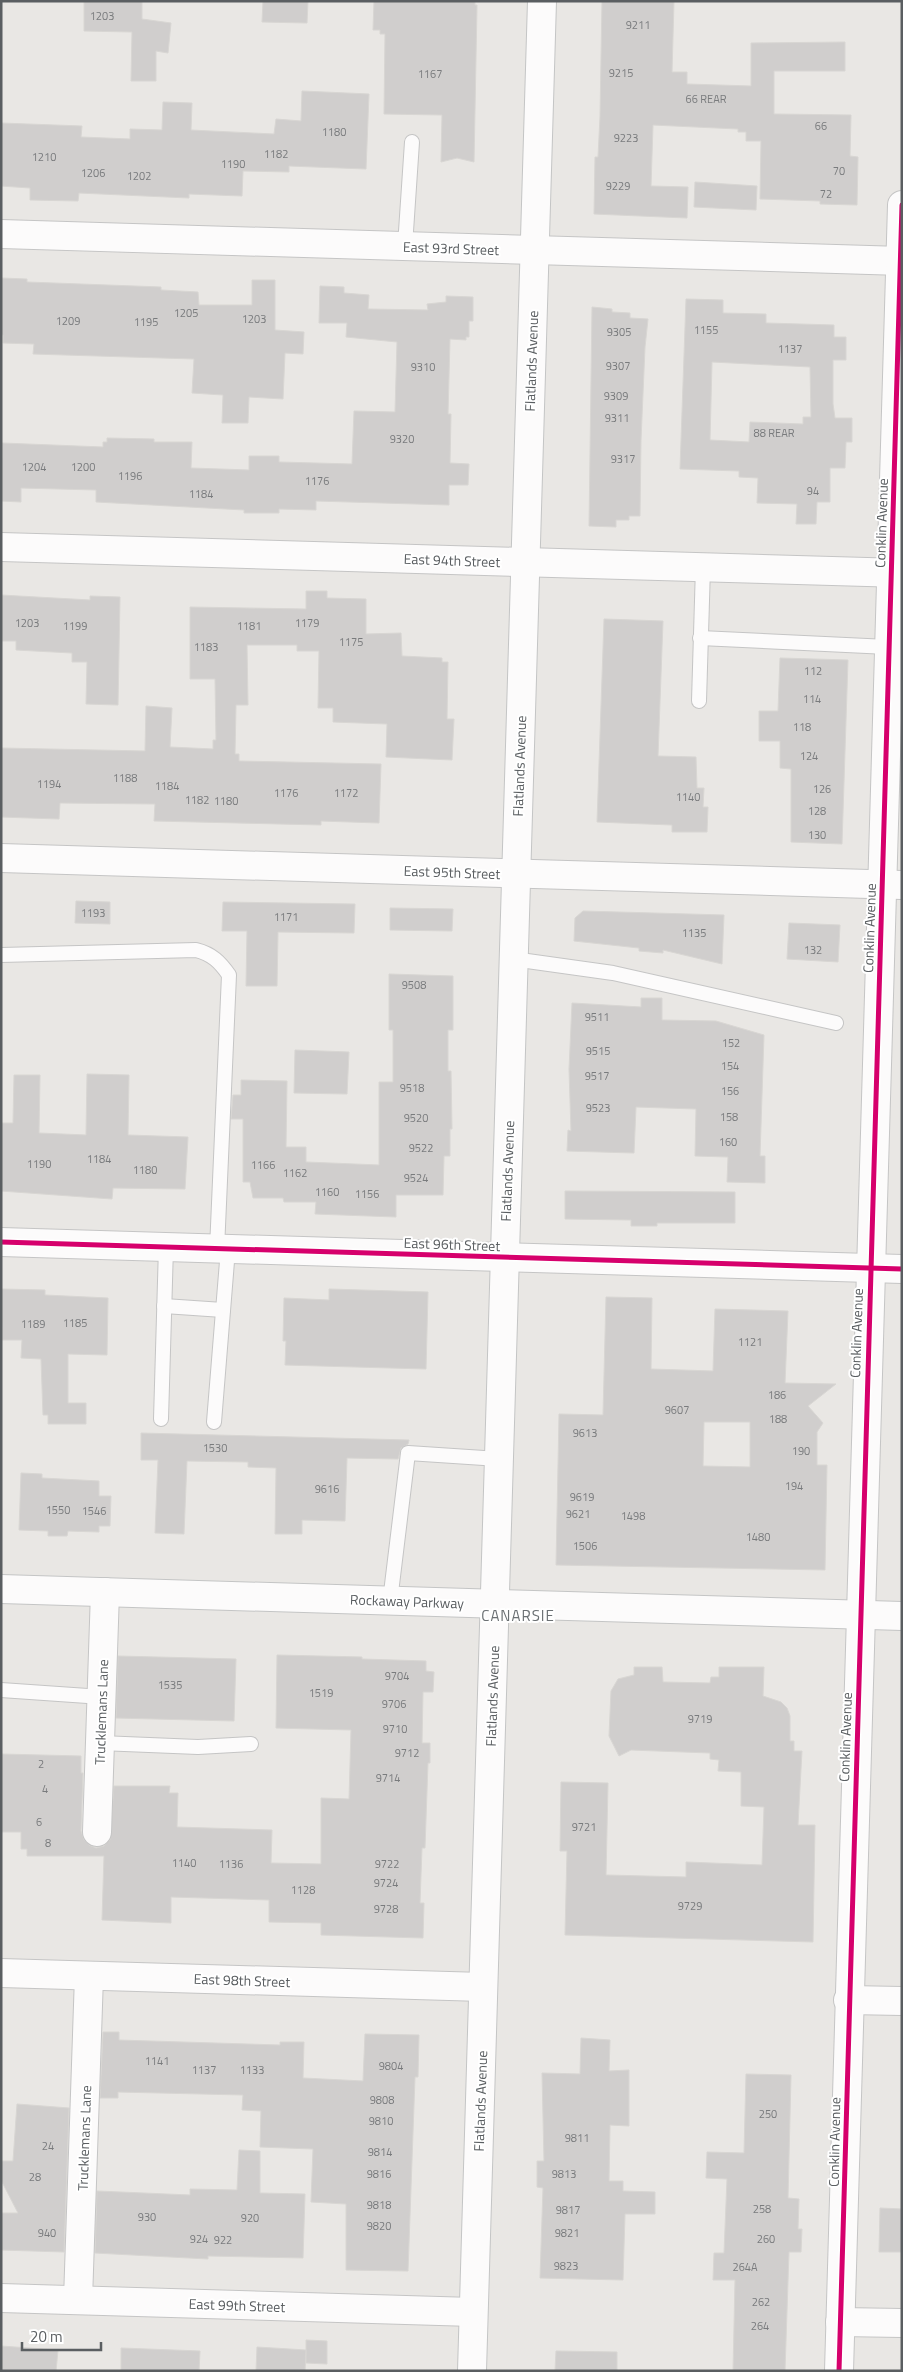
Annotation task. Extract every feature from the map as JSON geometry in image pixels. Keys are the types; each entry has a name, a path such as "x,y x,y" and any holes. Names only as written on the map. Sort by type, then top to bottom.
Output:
{"street":[{"name":"Flatlands Avenue","path":"472,2371 542,1"},
{"name":"Conklin Avenue","path":"839,2371 870,1268 892,885 888,647 896,573 902,205"},
{"name":"East 93rd Street","path":"1,234 901,261"},
{"name":"East 94th Street","path":"1,547 896,573"},
{"name":"East 95th Street","path":"1,858 892,885"},
{"name":"East 96th Street","path":"1,1242 902,1269"},
{"name":"Rockaway Parkway","path":"1,1589 902,1616"},
{"name":"Trucklemans Lane","path":"97,1832 105,1592"},
{"name":"East 98th Street","path":"1,1973 483,1987"},
{"name":"Trucklemans Lane","path":"78,2300 89,1976"},
{"path":"848,2000 902,2001"},
{"name":"East 99th Street","path":"1,2298 474,2312"},
{"path":"840,2322 902,2323"}],"lane":[{"path":"405,246 412,142"},
{"path":"698,701 703,567"},
{"path":"700,638 888,647"},
{"path":"1,955 196,950 209,953 229,975 223,1310 214,1422"},
{"path":"513,959 613,973 836,1024"},
{"path":"161,1419 166,1247"},
{"path":"164,1306 223,1310"},
{"path":"390,1601 408,1453 499,1459"},
{"path":"1,1690 102,1697"},
{"path":"100,1743 198,1747 251,1744"}],"building":[{"path":"84,1 142,1 142,19 171,23 168,53 156,51 156,81 131,81 132,32 84,31"},
{"path":"263,1 308,1 307,23 262,22"},
{"path":"374,1 475,1 475,5 477,5 474,162 457,158 441,162 442,115 384,114 385,34 380,34 380,30 373,30"},
{"path":"602,1 674,1 672,72 687,72 687,84 751,86 751,43 845,42 845,71 774,71 774,114 851,115 850,156 858,157 857,205 820,204 820,201 760,199 761,141 746,141 746,132 738,132 738,129 653,125 651,186 688,187 687,218 594,214 595,157 598,157 600,117"},
{"path":"302,91 369,94 366,169 289,166 289,172 243,171 242,196 189,194 189,198 79,193 78,201 30,200 30,188 1,186 1,123 82,126 81,137 130,139 130,129 162,130 163,102 192,103 191,130 274,134 276,119 301,121"},
{"path":"695,182 757,186 756,210 694,207"},
{"path":"1,278 27,279 27,282 161,287 161,290 198,292 199,305 252,305 252,280 275,280 275,330 304,332 303,354 285,353 283,399 249,397 248,423 222,423 223,395 192,393 194,359 33,354 34,344 3,343 3,335 1,335"},
{"path":"320,286 344,287 344,293 369,295 368,309 428,310 427,304 446,302 446,296 473,297 473,321 469,321 469,337 466,337 466,340 450,339 448,414 451,414 450,463 469,464 468,485 449,485 449,505 316,501 316,510 279,509 279,513 244,513 244,510 96,502 96,490 21,488 21,502 1,501 2,443 103,447 103,442 107,442 107,438 154,439 154,442 192,442 191,468 249,470 249,456 279,456 279,462 352,464 354,411 395,412 397,342 346,337 347,323 319,323"},
{"path":"686,299 723,300 723,313 766,314 766,323 834,325 834,337 846,337 846,360 833,360 833,404 835,418 852,418 852,442 846,442 845,468 830,468 830,502 817,502 816,524 796,524 797,504 757,503 758,478 739,477 739,471 680,469","holes":["712,362 810,367 811,417 803,417 803,424 750,422 749,442 710,440"]},
{"path":"592,307 612,309 612,312 630,313 630,318 648,319 641,440 640,516 629,516 629,520 616,520 616,527 589,526"},
{"path":"306,591 327,591 327,598 366,599 366,634 401,633 402,656 442,658 442,662 448,662 447,719 454,719 452,760 386,757 387,724 333,722 333,708 318,708 319,651 297,651 297,645 247,645 248,705 236,705 235,754 239,754 239,761 381,764 379,823 321,821 321,825 154,821 155,804 60,803 59,819 1,817 1,748 145,751 146,706 172,708 170,747 213,749 213,740 216,740 215,679 190,679 190,607 306,609"},
{"path":"1,595 90,600 90,596 120,597 118,705 86,704 87,662 72,662 72,653 16,650 16,641 1,641"},
{"path":"604,619 663,621 658,756 696,757 697,788 704,788 703,807 708,807 707,832 672,832 672,825 597,822"},
{"path":"780,658 848,660 842,844 791,842 791,769 780,768 780,741 759,741 759,711 778,711"},
{"path":"76,901 110,902 110,924 75,923"},
{"path":"223,902 355,904 354,933 278,932 277,986 246,986 247,931 222,931"},
{"path":"390,908 453,909 452,931 390,930"},
{"path":"583,911 724,915 722,964 663,950 663,953 639,951 639,948 574,941 575,918"},
{"path":"789,923 840,925 838,962 787,959"},
{"path":"389,974 453,976 453,1030 448,1030 448,1071 451,1071 452,1129 450,1129 450,1156 444,1156 443,1195 396,1195 396,1217 315,1214 316,1202 284,1202 283,1198 253,1198 250,1182 243,1182 243,1119 231,1119 233,1095 241,1095 241,1080 287,1081 286,1147 306,1147 306,1162 379,1165 379,1082 393,1082 393,1030 389,1030"},
{"path":"641,998 662,998 662,1020 716,1021 764,1035 760,1156 765,1156 765,1183 727,1182 728,1157 695,1156 696,1109 636,1107 634,1153 567,1151 568,1130 571,1131 569,1069 572,1003 641,1007"},
{"path":"295,1050 349,1052 347,1094 294,1093"},
{"path":"87,1074 129,1075 128,1135 188,1137 185,1189 113,1188 112,1199 1,1191 1,1123 13,1123 14,1075 40,1075 39,1133 86,1135"},
{"path":"565,1191 735,1192 735,1223 657,1223 657,1226 631,1226 631,1220 565,1219"},
{"path":"1,1289 45,1290 45,1295 108,1298 107,1355 68,1354 68,1403 86,1403 86,1424 48,1424 48,1415 43,1415 41,1359 21,1358 22,1340 2,1340"},
{"path":"329,1289 428,1292 426,1369 285,1365 286,1341 283,1341 284,1298 329,1300"},
{"path":"606,1297 652,1298 651,1369 713,1371 715,1309 788,1311 785,1383 836,1384 808,1406 823,1423 817,1432 817,1465 827,1465 825,1570 556,1565 559,1414 603,1415","holes":["704,1422 750,1422 750,1467 703,1466"]},
{"path":"141,1433 409,1440 408,1444 401,1448 398,1459 347,1458 345,1521 302,1520 302,1534 275,1534 276,1468 248,1467 248,1462 187,1461 184,1534 155,1533 158,1460 141,1460"},
{"path":"21,1473 42,1474 42,1478 99,1481 99,1496 111,1496 110,1526 99,1526 99,1532 68,1531 67,1536 48,1536 48,1531 19,1530"},
{"path":"277,1655 426,1661 426,1671 434,1672 433,1692 423,1692 422,1743 430,1743 430,1763 428,1763 425,1848 422,1848 420,1903 424,1903 423,1938 321,1935 321,1923 269,1922 269,1900 171,1897 171,1923 102,1920 104,1856 27,1856 27,1849 21,1849 21,1832 1,1832 1,1754 81,1756 81,1773 83,1773 81,1831 84,1840 89,1845 96,1848 104,1846 110,1840 114,1786 170,1786 169,1793 178,1793 177,1827 272,1830 271,1863 321,1864 321,1798 349,1799 351,1730 276,1728"},
{"path":"118,1656 236,1659 234,1721 116,1718"},
{"path":"634,1667 662,1667 663,1682 710,1683 711,1677 719,1677 719,1667 764,1667 763,1696 781,1702 787,1708 790,1716 790,1741 794,1741 794,1751 802,1751 798,1825 815,1825 813,1942 565,1935 567,1851 560,1851 561,1782 608,1783 606,1875 686,1877 686,1862 762,1865 764,1807 741,1806 741,1772 718,1771 719,1760 710,1759 710,1753 631,1750 619,1756 609,1736 611,1691 618,1679 634,1675"},
{"path":"103,2032 119,2032 119,2040 280,2045 280,2042 304,2042 303,2078 363,2081 365,2034 419,2035 418,2077 415,2077 408,2271 346,2270 346,2204 311,2202 313,2149 260,2147 261,2111 242,2110 243,2095 118,2092 118,2098 100,2098"},
{"path":"581,2038 610,2040 609,2071 629,2070 629,2126 610,2125 609,2181 623,2181 623,2191 655,2192 655,2214 625,2214 623,2280 540,2278 543,2188 537,2187 537,2161 544,2161 542,2073 580,2074"},
{"path":"746,2074 791,2075 788,2198 799,2199 798,2229 802,2229 801,2252 789,2252 785,2371 733,2371 735,2280 713,2280 714,2253 724,2253 727,2179 706,2178 707,2152 744,2153"},
{"path":"17,2104 69,2108 64,2252 1,2250 1,2213 18,2213 1,2180 1,2161 13,2161"},
{"path":"239,2150 260,2151 260,2193 305,2194 303,2258 208,2256 208,2259 95,2253 97,2191 190,2195 190,2189 237,2190"},
{"path":"880,2208 902,2209 902,2252 879,2252"},
{"path":"306,2340 327,2341 327,2364 306,2363"},
{"path":"1,2346 58,2350 56,2371 1,2371"},
{"path":"257,2347 306,2350 305,2371 256,2371"},
{"path":"121,2348 200,2351 199,2371 121,2371"},
{"path":"556,2351 617,2352 617,2371 555,2371"}],"cycle path":[{"path":"839,2371 902,205"},
{"path":"1,1242 902,1269"}],"district":[{"name":"CANARSIE","path":"518,1615"}]}
